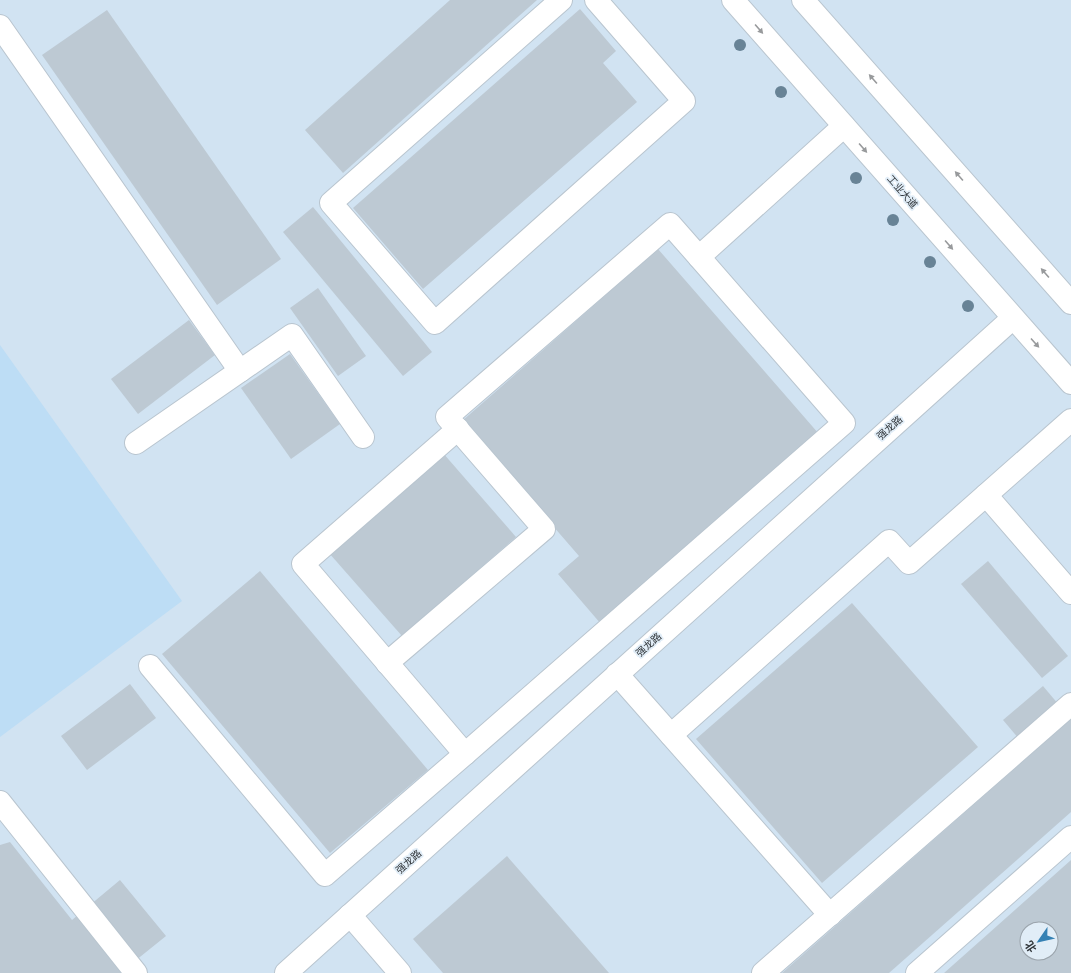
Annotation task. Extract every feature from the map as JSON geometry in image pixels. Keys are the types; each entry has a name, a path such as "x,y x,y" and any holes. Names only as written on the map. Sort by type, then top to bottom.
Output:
{"street":[{"path":"561,0 331,203 435,323 684,101 596,0"},
{"name":"工业大道","path":"733,0 1071,383"},
{"path":"803,0 1071,302"},
{"path":"2,34 240,371"},
{"path":"699,257 844,126"},
{"path":"150,666 325,875 844,423 670,224 447,417 544,529 386,663"},
{"name":"强龙路","path":"286,973 1013,318"},
{"path":"136,444 292,335 363,437"},
{"path":"671,735 889,541 909,563 1071,420"},
{"path":"458,429 303,564 465,754"},
{"path":"986,495 1071,593"},
{"path":"618,674 830,915"},
{"path":"763,973 1071,704"},
{"path":"0,802 136,973"},
{"path":"917,973 1071,837"},
{"path":"350,915 400,973"}],"shaded area":[{"path":"0,0 1071,0 1071,973 0,973"},
{"path":"0,345 182,601 0,737"}],"building":[{"path":"450,0 537,0 343,173 305,130"},
{"path":"580,9 616,51 603,63 637,102 423,289 353,208"},
{"path":"107,10 281,259 217,305 42,55"},
{"path":"313,207 432,352 403,376 283,232"},
{"path":"658,249 819,434 601,624 558,574 579,556 462,421"},
{"path":"318,288 366,356 338,376 290,308"},
{"path":"189,320 215,355 138,414 111,379"},
{"path":"290,354 340,424 291,459 241,388"},
{"path":"443,453 516,537 402,636 329,553"},
{"path":"988,561 1068,656 1042,678 961,584"},
{"path":"260,571 428,770 330,853 162,654"},
{"path":"852,603 978,747 822,883 696,739"},
{"path":"130,684 156,718 87,770 61,736"},
{"path":"1043,686 1059,705 1019,739 1003,720"},
{"path":"1071,719 1071,812 889,973 782,973"},
{"path":"10,842 72,920 120,880 166,936 120,973 0,973 0,845"},
{"path":"507,856 609,973 443,973 413,939"},
{"path":"1071,860 1071,973 944,973"}]}
